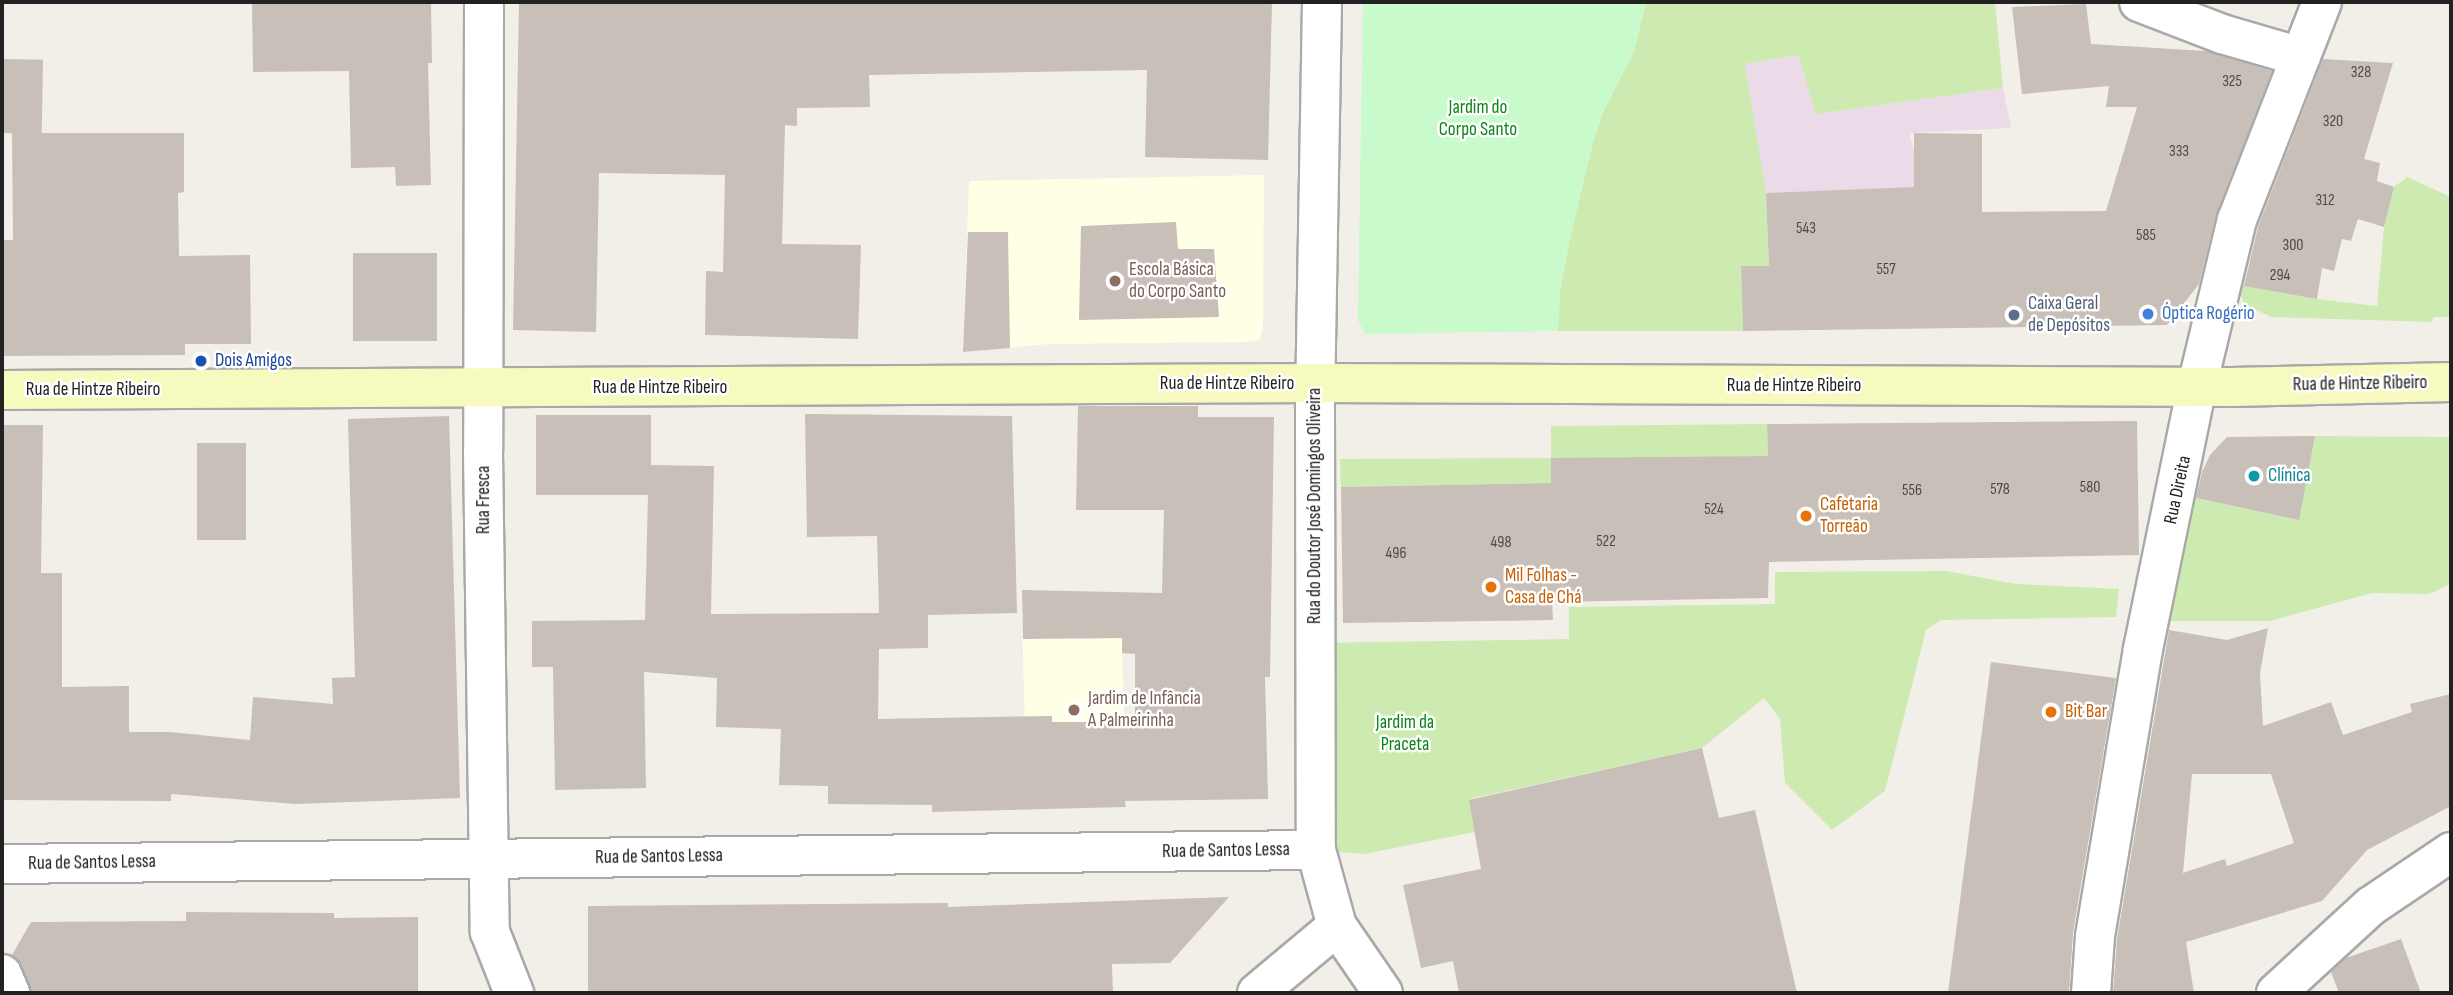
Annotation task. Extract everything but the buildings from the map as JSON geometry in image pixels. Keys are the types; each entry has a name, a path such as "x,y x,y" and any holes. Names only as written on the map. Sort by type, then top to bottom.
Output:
{"street":[{"name":"Rua Fresca","path":"484,2 485,753 490,932 514,993"},
{"name":"Rua do Doutor José Domingos Oliveira","path":"1322,2 1316,383 1316,850 1337,926 1383,993"},
{"path":"2139,2 2222,34 2301,57"},
{"name":"Rua Direita","path":"2091,993 2095,936 2143,649 2197,386 2237,220 2322,2"},
{"name":"Rua de Hintze Ribeiro","path":"2,390 1316,383 2197,386 2451,382"},
{"name":"Rua de Santos Lessa","path":"2,864 1316,850"},
{"path":"2276,993 2371,906 2451,852"},
{"path":"1257,993 1337,926"},
{"path":"2,974 10,993"}],"shaded area":[{"path":"1798,55 1816,114 2003,88 2011,128 1909,133 1924,187 1766,193 1745,64"},
{"name":"Escola Básica do Corpo Santo","path":"1264,175 1263,329 1259,340 1049,344 963,352 969,181"},
{"name":"Jardim de Infância A Palmeirinha","path":"1071,611 1072,639 1122,638 1126,807 1027,809 1022,612"}],"green space":[{"name":"Jardim do Corpo Santo","path":"1363,2 1646,2 1634,51 1603,112 1593,142 1560,291 1558,331 1365,334 1358,320"},
{"path":"1646,2 1995,2 2003,88 1816,114 1798,55 1745,64 1766,193 1769,266 1741,267 1743,331 1558,331 1560,291 1593,142 1603,112 1634,51"},
{"path":"2407,177 2451,197 2451,317 2434,317 2431,322 2271,317 2244,304 2237,284 2317,299 2377,306 2384,227 2394,187"},
{"path":"1767,424 1768,456 1659,458 1551,483 1341,487 1340,459 1551,458 1551,426"},
{"path":"2315,436 2451,437 2451,584 2429,594 2372,593 2270,621 2167,621 2190,497 2298,520"},
{"name":"Jardim da Praceta","path":"1946,571 2016,584 2119,589 2116,617 1941,620 1926,630 1885,791 1832,830 1785,783 1780,719 1764,698 1702,748 1469,799 1475,832 1364,854 1316,850 1313,643 1569,639 1569,607 1775,604 1775,572"}],"place":[{"name":"Escola Básica do Corpo Santo","path":"1115,281"},
{"name":"Óptica Rogério","path":"2148,314"},
{"name":"Caixa Geral de Depósitos","path":"2014,315"},
{"name":"Dois Amigos","path":"201,361"},
{"name":"Clínica","path":"2254,476"},
{"name":"Cafetaria Torreão","path":"1806,516"},
{"name":"Mil Folhas - Casa de Chá","path":"1491,587"},
{"name":"Jardim de Infância A Palmeirinha","path":"1074,710"},
{"name":"Bit Bar","path":"2051,712"}]}
